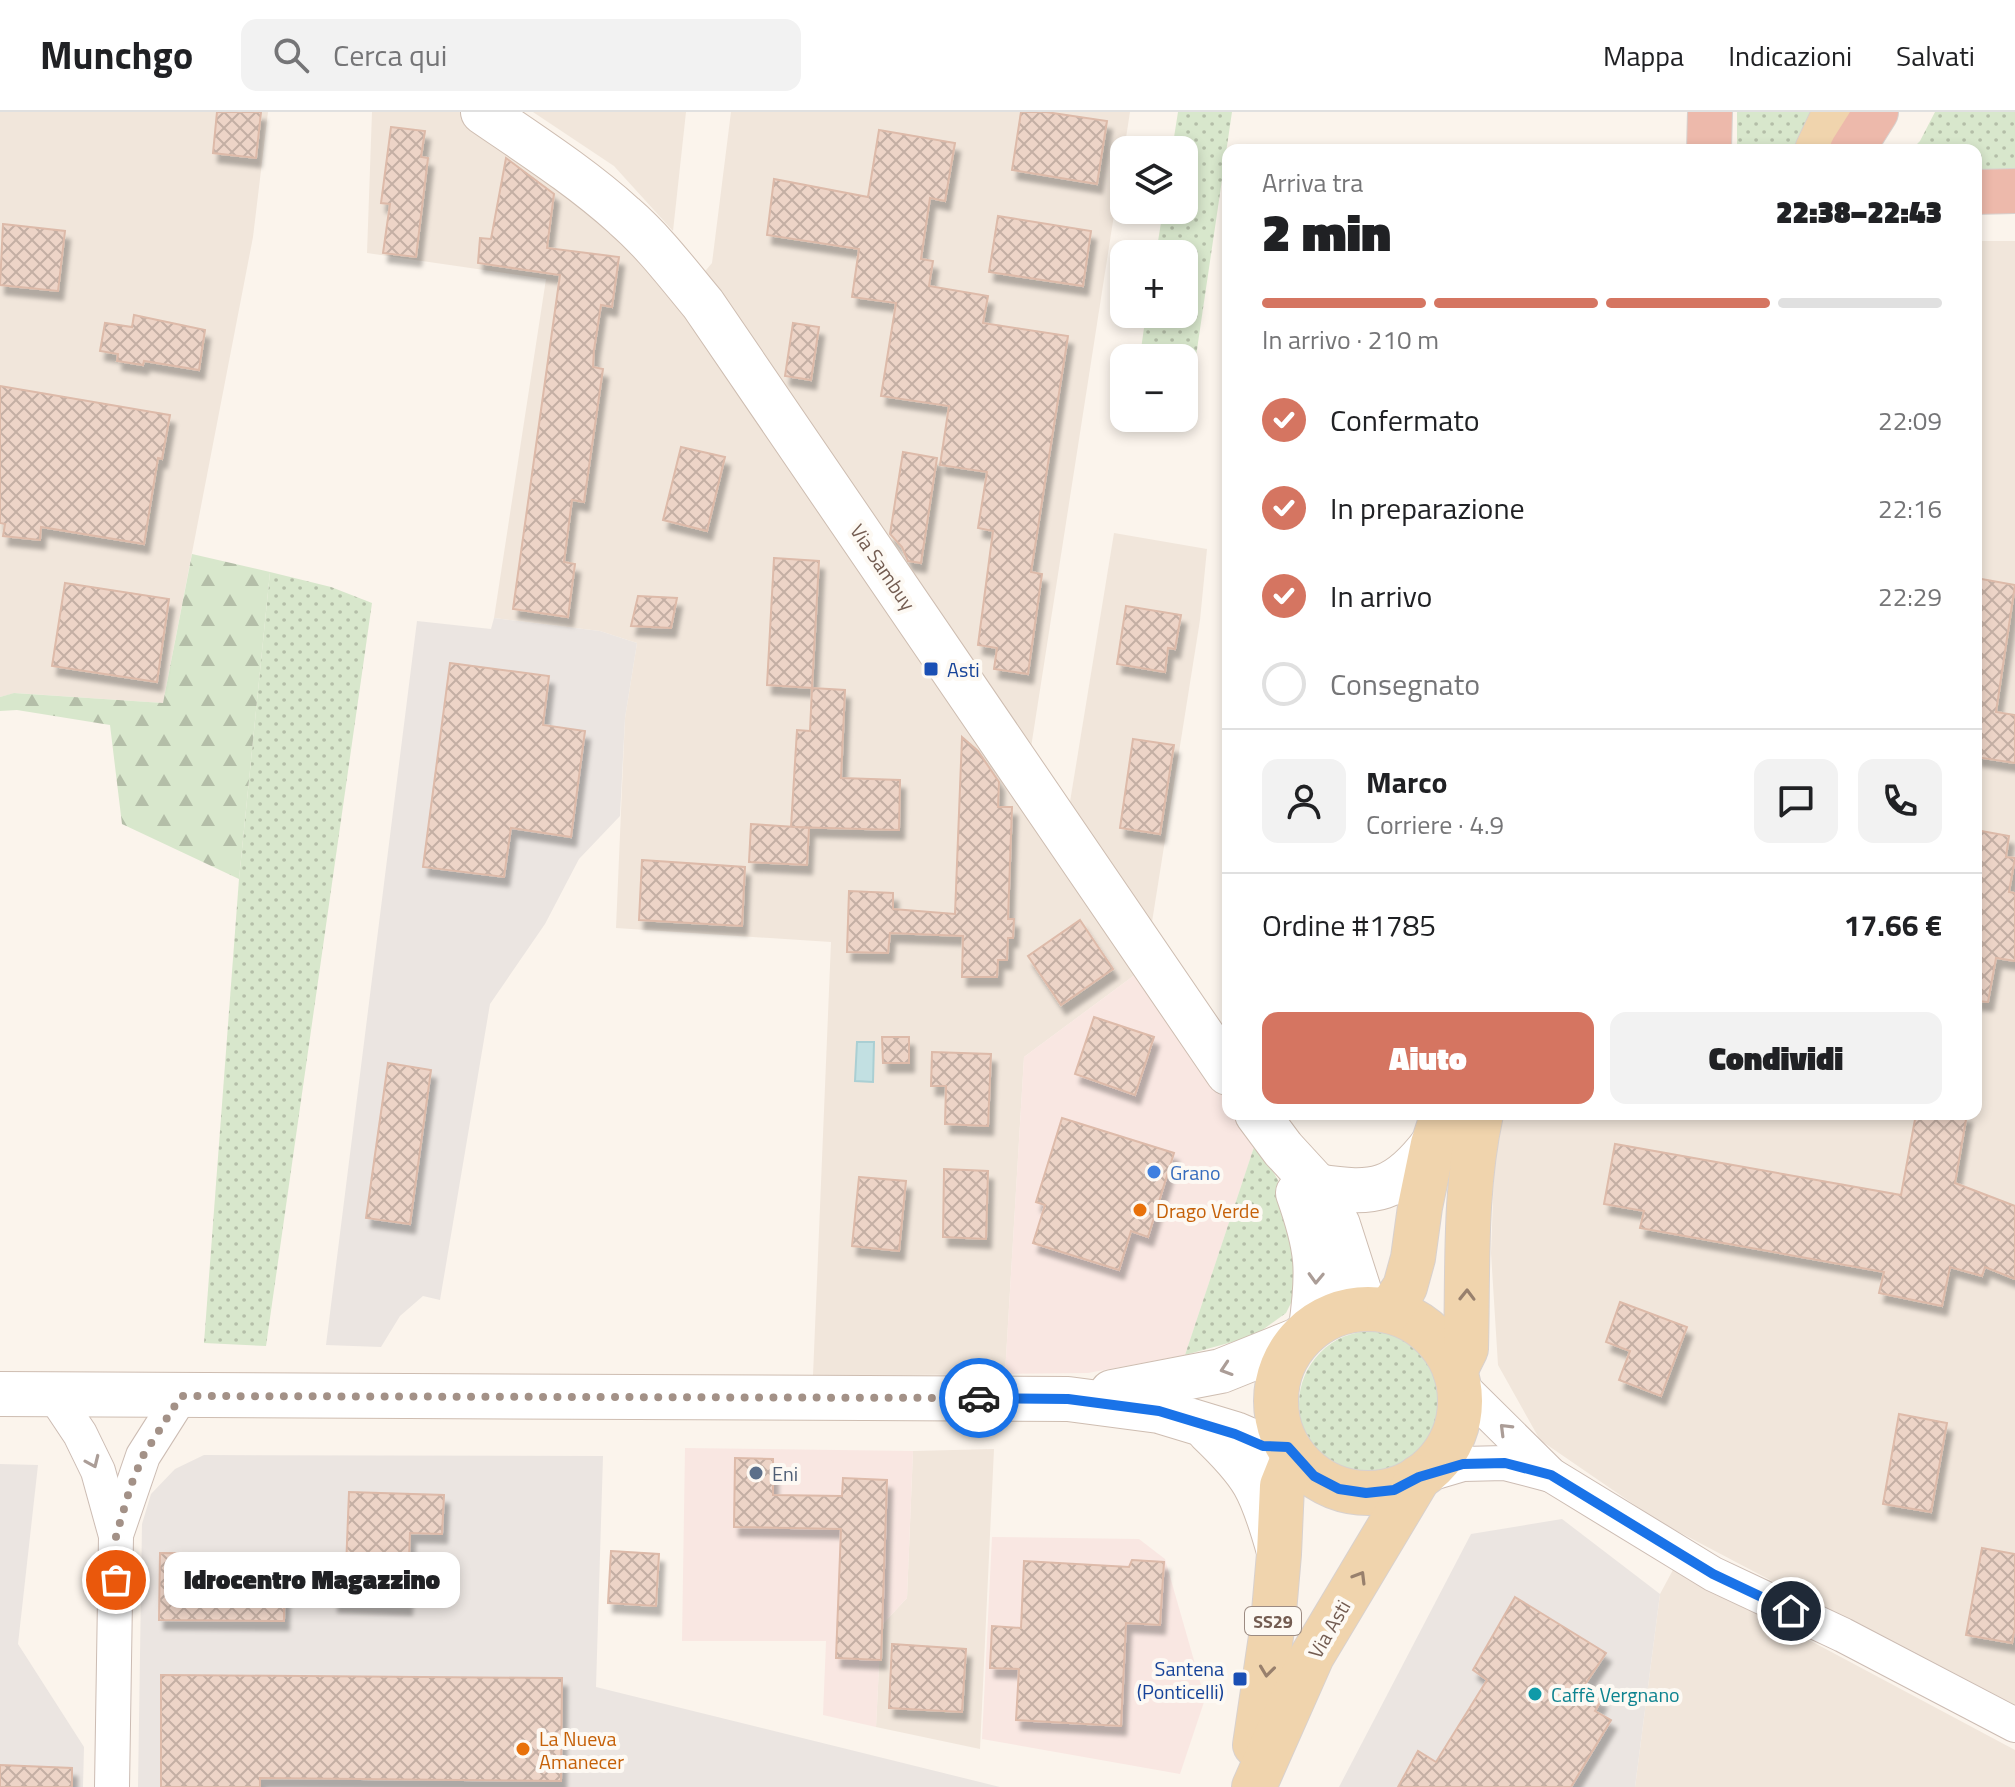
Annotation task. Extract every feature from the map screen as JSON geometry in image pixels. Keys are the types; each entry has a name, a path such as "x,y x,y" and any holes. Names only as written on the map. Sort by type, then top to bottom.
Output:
{"highway":[{"path":"1709,144 1710,112"},
{"path":"1854,144 1876,112"},
{"path":"1982,192 2015,191"}],"main road":[{"path":"1820,144 1835,112"},
{"path":"1853,144 1866,112"},
{"path":"1456,1377 1466,1349 1470,1188 1480,1120"},
{"path":"1377,1310 1405,1287 1438,1129"},
{"path":"1377,1310 1411,1319 1430,1332 1445,1350 1456,1377 1460,1410 1453,1436 1439,1460 1419,1477 1394,1490 1366,1493 1339,1489 1314,1476 1291,1452 1278,1421 1276,1392 1283,1364 1304,1334 1336,1314 1377,1310"},
{"name":"SS29","path":"1247,1787 1264,1693 1279,1554 1282,1486 1291,1452"},
{"name":"Via Asti","path":"1254,1787 1312,1656 1419,1477"}],"street":[{"name":"Via Sambuy","path":"483,112 545,154 624,216 654,245 703,304 1222,1064"},
{"path":"1261,1120 1317,1186 1377,1310"},
{"path":"1317,1186 1361,1190 1397,1182 1414,1169 1438,1129"},
{"path":"1068,1399 1221,1371 1304,1334 1317,1287 1317,1261 1312,1234 1283,1149"},
{"path":"1456,1377 1551,1475 1713,1574 1843,1635 2015,1725"},
{"path":"0,1394 1068,1399 1159,1411 1263,1446 1291,1452"},
{"path":"54,1395 80,1434 98,1471 116,1536 112,1787"},
{"path":"116,1536 143,1456 181,1396"},
{"path":"1202,1423 1241,1461 1254,1479 1265,1502 1279,1554"},
{"path":"1419,1477 1463,1464 1505,1463 1551,1475"}],"shaded area":[{"path":"0,112 268,112 253,237 163,703 15,693 0,697"},
{"path":"372,112 460,112 538,165 676,291 1136,974 1024,1057 1005,1374 813,1376 831,942 616,928 625,718 637,643 600,631 494,618 546,279 367,253"},
{"path":"533,112 686,112 673,231 614,166"},
{"path":"731,112 1130,112 1126,136 1110,136 1110,224 1113,224 1030,754 701,276 712,263"},
{"path":"1982,241 2015,241 2015,1709 1658,1521 1540,1440 1498,1365 1491,1253 1495,1144 1501,1120 1982,1120"},
{"path":"1114,533 1207,549 1200,620 1152,922 1069,808"},
{"path":"494,618 600,631 637,643 625,718 620,816 579,859 545,924 490,1004 440,1300 423,1296 400,1316 381,1347 326,1345 417,621 491,629"},
{"path":"1136,974 1222,1094 1222,1120 1241,1120 1256,1141 1185,1355 1088,1373 1005,1374 1024,1057"},
{"path":"685,1448 913,1451 907,1598 881,1626 876,1727 823,1715 826,1641 682,1641"},
{"path":"994,1449 980,1749 876,1727 881,1626 907,1598 913,1451"},
{"path":"204,1455 603,1456 596,1687 1000,1787 138,1787 142,1524 151,1494 175,1469"},
{"path":"0,1464 38,1465 18,1644 84,1747 83,1787 0,1787"},
{"path":"1562,1519 1660,1594 1635,1787 1339,1787 1471,1534"},
{"path":"992,1537 1139,1539 1165,1559 1205,1699 1180,1774 982,1739"},
{"path":"1674,1568 2015,1750 2015,1787 1635,1787 1660,1594"}],"green space":[{"path":"1178,112 1232,112 1227,144 1222,144 1222,180 1198,344 1142,344 1144,328 1198,328 1198,240 1158,240 1161,224 1198,224 1198,136 1174,136"},
{"path":"1737,112 1815,112 1800,144 1737,144"},
{"path":"1935,112 2015,112 2015,177 1982,179 1982,144 1917,144"},
{"path":"192,554 270,572 239,879 122,824 110,725 17,710 0,711 0,697 14,693 163,703"},
{"path":"270,572 331,587 372,603 266,1346 204,1343 239,879"},
{"path":"1256,1141 1284,1191 1302,1281 1286,1313 1254,1336 1185,1355"},
{"path":"1372,1331 1400,1337 1423,1353 1439,1376 1445,1404 1439,1432 1423,1455 1400,1471 1372,1477 1344,1471 1321,1455 1305,1432 1299,1404 1305,1376 1321,1353 1344,1337"}],"water":[{"path":"857,1042 874,1042 873,1082 855,1081"}],"building":[{"path":"217,112 261,112 256,158 213,153"},
{"path":"1021,112 1046,112 1107,121 1097,184 1012,170"},
{"path":"391,127 425,131 421,157 428,158 416,257 383,253 390,204 381,203"},
{"path":"879,130 955,143 945,201 930,198 921,259 933,261 929,286 988,296 983,323 1068,336 1031,572 1042,574 1028,674 994,669 997,648 978,645 993,531 978,528 987,472 940,465 949,406 881,396 896,303 852,297 859,249 767,235 774,179 868,197"},
{"path":"506,158 554,194 547,248 619,257 612,307 601,305 594,350 593,367 603,369 584,502 572,500 564,562 575,564 568,617 513,609 560,275 478,263 480,238 491,239"},
{"path":"998,216 1091,231 1083,286 989,272"},
{"path":"3,224 65,231 58,291 0,285"},
{"path":"134,315 205,330 199,370 144,361 143,365 117,361 118,354 100,351 105,323 132,327"},
{"path":"793,323 819,327 811,380 785,376"},
{"path":"0,386 170,415 162,459 158,458 144,544 41,527 40,540 3,536 5,524 0,523"},
{"path":"681,447 725,457 707,531 663,520"},
{"path":"903,452 937,458 921,563 908,561 902,547 890,534"},
{"path":"774,558 819,561 812,688 767,685"},
{"path":"1982,579 2015,585 1996,712 2015,715 2015,763 1982,758"},
{"path":"65,583 169,599 157,682 52,666"},
{"path":"638,596 677,598 671,628 631,626"},
{"path":"1126,606 1181,615 1175,649 1168,648 1165,672 1117,664"},
{"path":"450,663 549,676 543,725 585,731 571,837 511,828 504,877 423,867"},
{"path":"812,688 845,690 841,778 900,780 899,830 791,827 797,730 810,731"},
{"path":"962,737 978,751 999,782 998,807 1012,807 1008,919 1014,919 1013,938 1008,938 1007,960 998,960 997,977 962,977 963,936 890,933 888,953 847,952 849,891 893,893 893,909 955,914"},
{"path":"1133,739 1174,745 1160,834 1120,828"},
{"path":"751,824 809,828 807,865 749,862"},
{"path":"1982,831 2009,836 2006,857 2015,858 2009,892 2015,893 2015,961 1996,958 1988,1002 1982,1002"},
{"path":"642,860 745,867 742,926 639,920"},
{"path":"1080,920 1113,969 1061,1005 1028,956"},
{"path":"1094,1017 1154,1037 1135,1095 1075,1074"},
{"path":"882,1037 909,1037 909,1063 883,1063"},
{"path":"932,1052 991,1054 988,1126 945,1124 946,1086 931,1086"},
{"path":"388,1063 431,1070 410,1224 366,1218"},
{"path":"1062,1118 1174,1153 1148,1237 1131,1231 1119,1270 1033,1243 1045,1205 1036,1202"},
{"path":"1915,1120 1966,1120 1955,1183 2015,1206 2015,1279 1985,1267 1982,1276 1950,1267 1942,1306 1879,1293 1884,1272 1640,1228 1644,1211 1604,1204 1615,1144 1901,1195"},
{"path":"944,1169 988,1171 986,1239 943,1237"},
{"path":"859,1177 906,1181 899,1251 852,1246"},
{"path":"1620,1302 1687,1327 1661,1396 1619,1380 1630,1351 1606,1342"},
{"path":"1899,1414 1947,1423 1931,1512 1883,1504"},
{"path":"735,1458 773,1459 773,1495 842,1496 843,1478 887,1480 881,1660 836,1658 841,1529 734,1527"},
{"path":"349,1492 444,1495 442,1534 410,1533 407,1606 333,1603 335,1567 346,1568"},
{"path":"1982,1548 2015,1554 2015,1627 2012,1643 1966,1635"},
{"path":"611,1551 659,1554 656,1606 608,1603"},
{"path":"160,1553 285,1554 284,1621 159,1620"},
{"path":"1132,1560 1164,1562 1160,1625 1126,1623 1121,1726 1016,1720 1019,1669 990,1668 992,1626 1021,1628 1024,1561 1129,1567"},
{"name":"Caffè Vergnano","path":"1515,1597 1606,1653 1582,1689 1602,1699 1595,1711 1611,1720 1571,1787 1398,1787 1418,1751 1436,1762 1487,1680 1473,1670"},
{"path":"892,1644 966,1649 962,1712 889,1708"},
{"path":"161,1675 562,1678 561,1781 260,1778 260,1787 161,1787"},
{"path":"0,1765 72,1768 72,1787 0,1787"}],"way so far":[{"path":"116,1580 116,1536 131,1485 143,1456 181,1396 979,1398"}],"place":[{"name":"Asti","path":"931,669"},
{"name":"Grano","path":"1154,1172"},
{"name":"Drago Verde","path":"1140,1210"},
{"name":"Eni","path":"756,1473"},
{"name":"Idrocentro Magazzino","path":"116,1580"},
{"name":"Santena (Ponticelli)","path":"1240,1679"},
{"name":"Caffè Vergnano","path":"1535,1694"},
{"name":"La Nueva Amanecer","path":"523,1749"}],"route":[{"path":"979,1398 1068,1399 1159,1411 1235,1434 1263,1446 1288,1447 1314,1476 1339,1489 1366,1493 1394,1490 1419,1477 1463,1464 1505,1463 1551,1475 1713,1574 1791,1611"}]}
